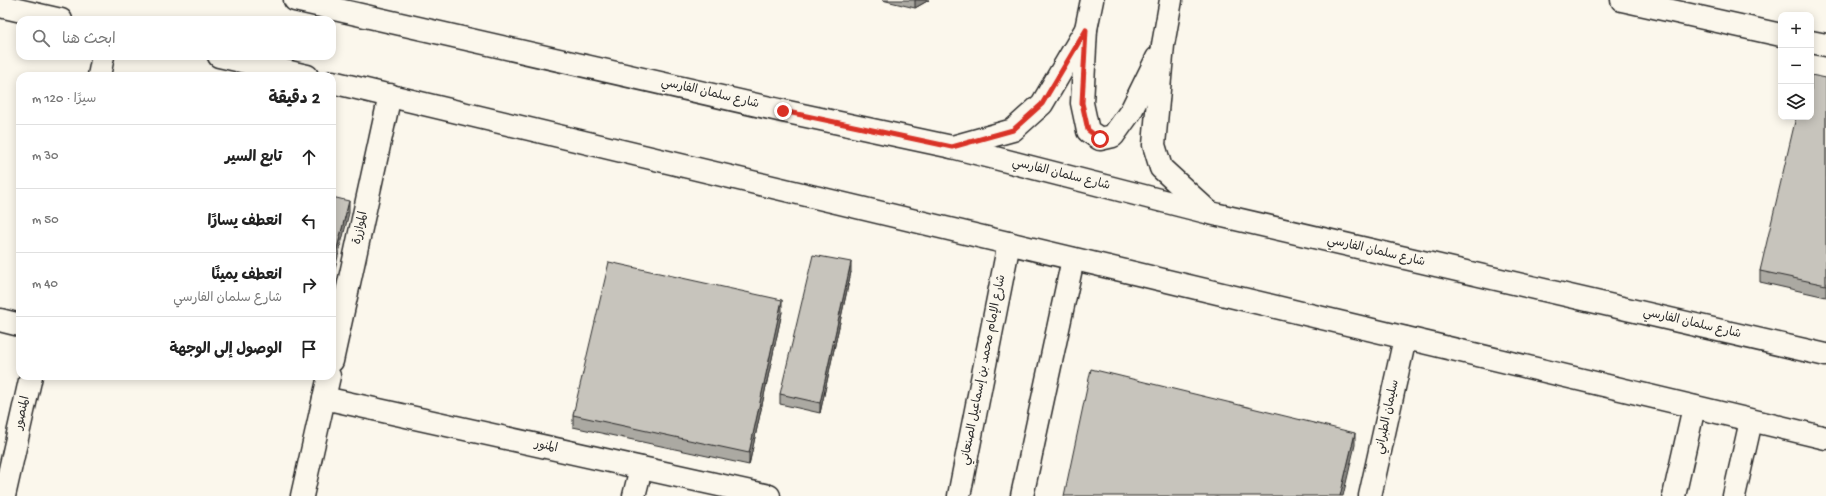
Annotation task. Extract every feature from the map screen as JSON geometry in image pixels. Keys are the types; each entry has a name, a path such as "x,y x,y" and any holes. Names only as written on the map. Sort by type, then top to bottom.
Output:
{"street":[{"name":"شارع سلمان الفارسي","path":"295,0 775,109 952,147 1210,213 1826,355"},
{"path":"1092,0 1086,30 1082,103 1088,130 1100,139 1113,136 1131,111 1163,46"},
{"path":"1170,0 1163,46 1154,145 1161,168 1210,213"},
{"path":"1622,0 1685,7 1778,34"},
{"path":"0,6 44,16"},
{"path":"952,147 1013,130 1025,120 1042,104 1086,30"},
{"path":"1814,43 1826,45"},
{"path":"100,72 102,60"},
{"path":"237,60 289,72"},
{"path":"336,83 1826,438"},
{"name":"الموازرة","path":"336,343 390,95"},
{"name":"شارع الإمام محمد بن إسماعيل الصنعاني","path":"959,496 1010,243"},
{"path":"1022,496 1072,259"},
{"path":"0,320 16,324"},
{"name":"سليمان الطبراني","path":"1370,496 1405,338"},
{"name":"المنصور","path":"4,496 30,380"},
{"path":"302,496 328,380"},
{"name":"المنور","path":"324,398 769,496"},
{"path":"1674,496 1694,407"},
{"path":"1734,496 1751,421"},
{"path":"634,496 641,468"}],"building":[{"path":"1814,76 1826,78 1826,285 1760,271 1795,120 1814,120"},
{"path":"336,198 349,201 336,252"},
{"path":"813,255 851,262 820,403 780,394"},
{"path":"609,262 782,300 749,453 573,415"},
{"path":"1091,369 1355,433 1340,496 1064,496"}],"route":[{"path":"783,111 952,147 1013,130 1042,104 1086,30 1082,103 1088,130 1100,139"}]}
